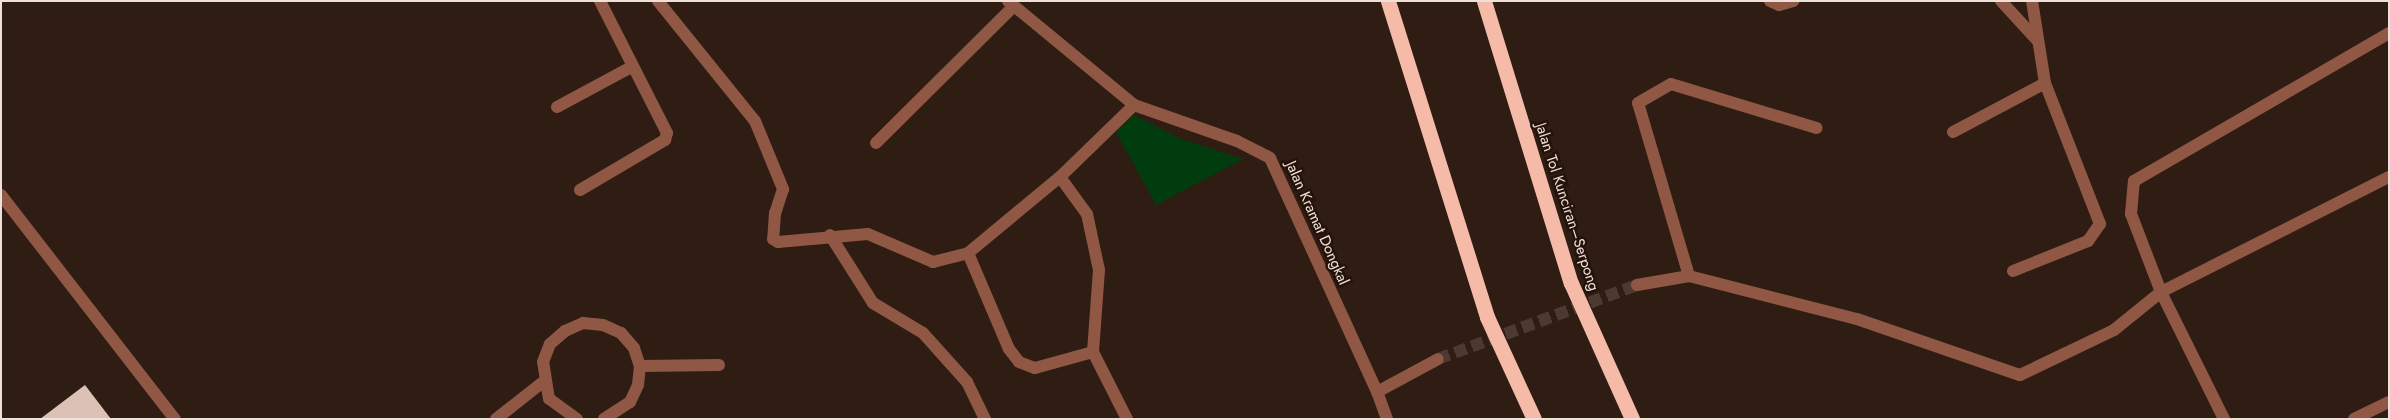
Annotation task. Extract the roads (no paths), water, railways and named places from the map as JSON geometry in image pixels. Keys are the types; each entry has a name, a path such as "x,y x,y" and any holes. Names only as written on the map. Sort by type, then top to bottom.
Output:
{"highway":[{"path":"1388,1 1487,317 1534,419"},
{"name":"Jalan Tol Kunciran–Serpong","path":"1484,1 1571,283 1632,419"}],"street":[{"path":"580,190 665,140 667,130 600,1"},
{"path":"658,1 755,122 783,189 773,239 788,242 830,234 868,234 933,262 968,253 1060,177 1134,105"},
{"path":"1770,1 1779,5 1793,1"},
{"path":"2001,1 2036,39"},
{"path":"2013,271 2088,241 2100,224 2045,83 2036,39 2032,1"},
{"path":"876,143 1011,4"},
{"name":"Jalan Kramat Dongkal","path":"1011,4 1134,105 1237,141 1270,158 1377,392 1387,419"},
{"path":"2224,419 2161,292 2131,214 2134,181 2389,33"},
{"path":"557,107 633,66"},
{"path":"1953,132 2045,83"},
{"path":"1689,276 1638,103 1671,84 1817,128"},
{"path":"1060,177 1087,214 1098,270 1093,352 1126,419"},
{"path":"1636,284 1689,276 1858,319 2020,375 2114,330 2161,292 2389,177"},
{"path":"1,195 175,419"},
{"path":"830,234 873,303 923,333 967,382 985,419"},
{"path":"968,253 1009,349 1019,362 1035,368 1093,352"},
{"path":"577,419 549,399 543,382 543,362 550,344 565,331 583,323 603,325 621,333 634,348 640,366 638,385 630,402 604,419"},
{"path":"1377,392 1438,359"},
{"path":"640,366 719,365"},
{"path":"496,419 543,382"},
{"path":"2354,419 2389,402"}],"tunnel":[{"path":"1438,359 1637,285"}]}
